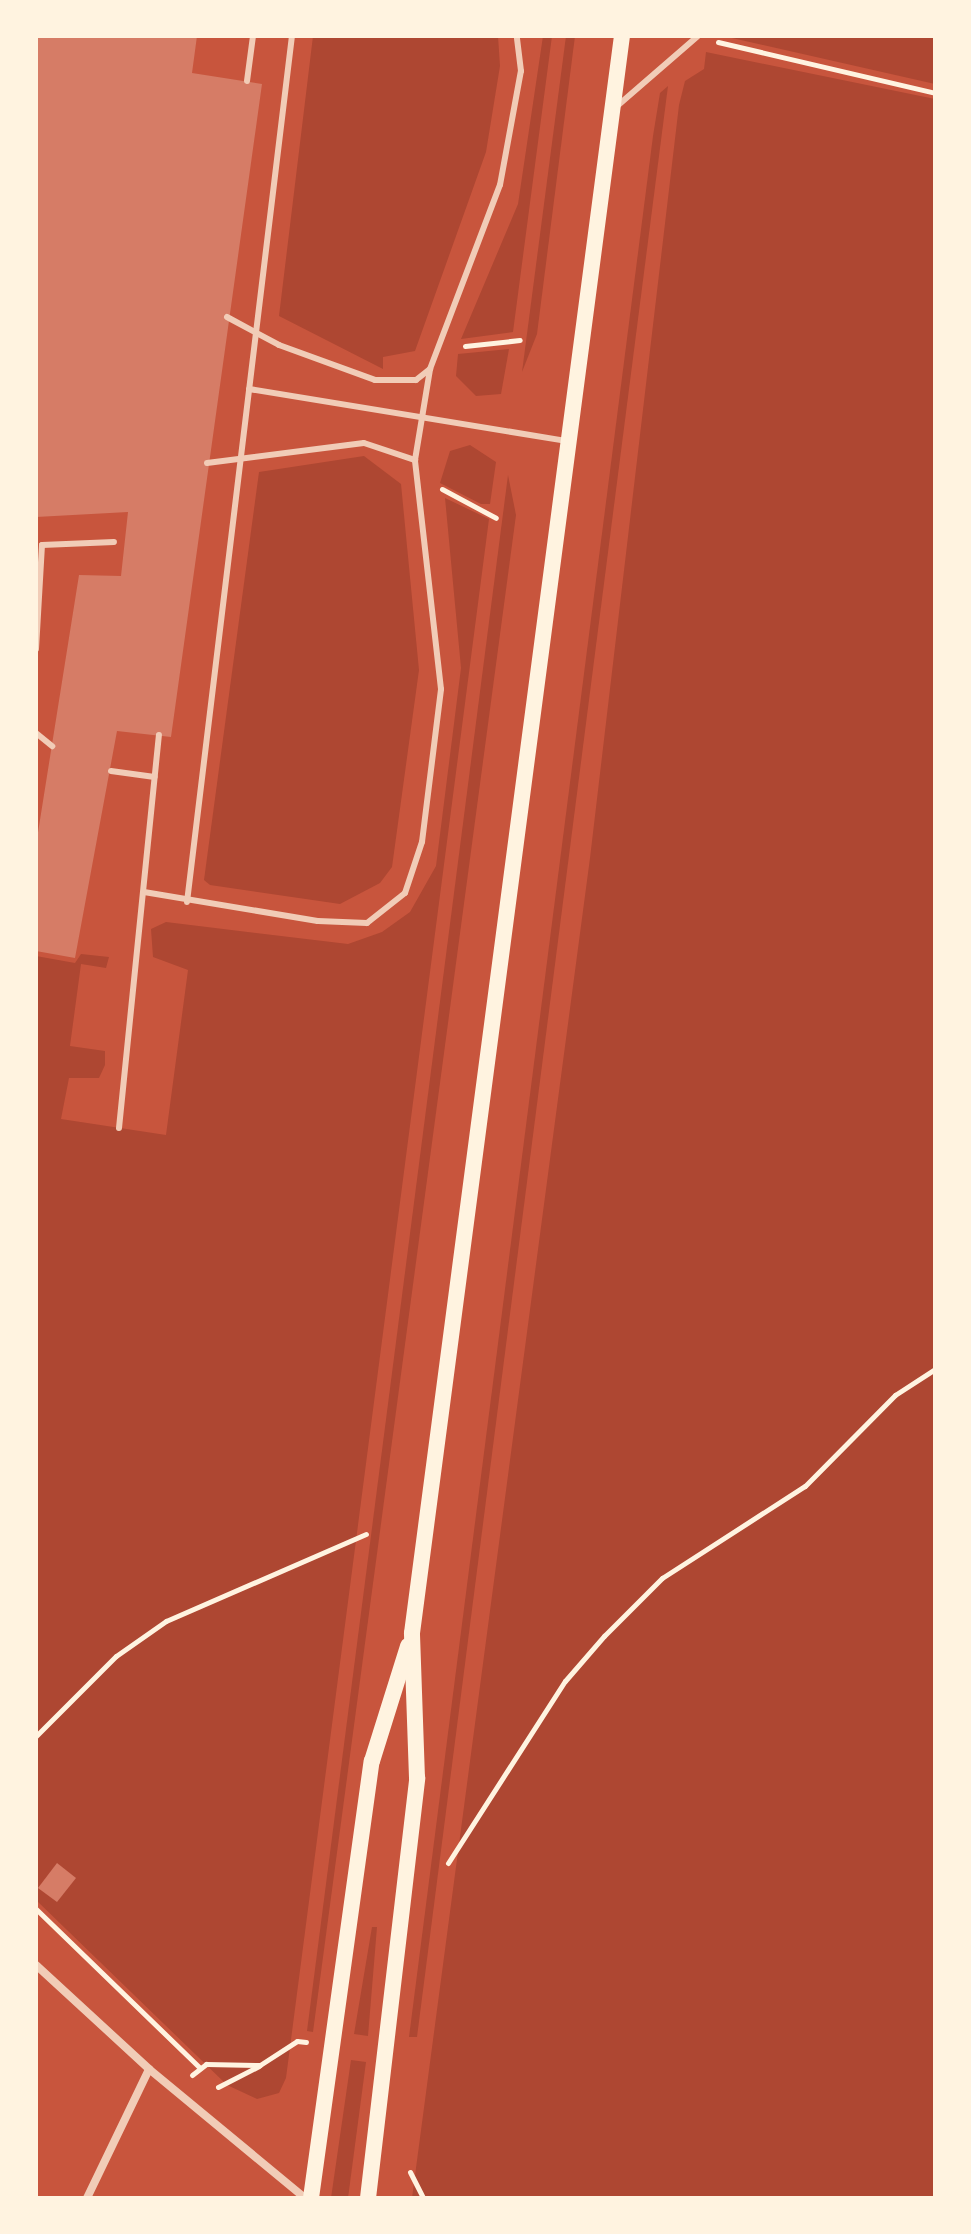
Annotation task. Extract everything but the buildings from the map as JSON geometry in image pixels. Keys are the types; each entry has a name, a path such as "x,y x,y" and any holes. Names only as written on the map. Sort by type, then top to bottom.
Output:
{"main road":[{"path":"368,2198 417,1778 412,1633 566,441 622,36"},
{"path":"311,2198 372,1761 412,1633"}],"street":[{"path":"36,1965 149,2069 305,2198"},
{"path":"87,2198 149,2069"}],"lane":[{"path":"247,81 253,36"},
{"path":"187,902 292,36"},
{"path":"144,892 187,902 318,921 367,923 405,893 422,842 441,689 415,460 430,369 500,185 521,71 517,36"},
{"path":"613,109 698,36"},
{"path":"227,317 279,345 375,380 416,380 430,369"},
{"path":"249,389 566,441"},
{"path":"207,463 364,443 415,460"},
{"path":"36,649 42,545 114,542"},
{"path":"36,733 52,746"},
{"path":"119,1128 159,735"},
{"path":"111,771 155,777"}],"path":[{"path":"707,36 721,44 935,93"},
{"path":"438,349 520,340"},
{"path":"416,476 496,518"},
{"path":"448,1863 565,1681 604,1636 662,1578 805,1486 895,1395 935,1369"},
{"path":"36,1736 116,1656 166,1621 366,1534"},
{"path":"36,1909 199,2067 220,2062 260,2065"},
{"path":"218,2087 297,2041"},
{"path":"410,2172 423,2198"}],"shaded area":[{"path":"313,36 498,36 500,66 486,152 415,351 383,357 383,369 279,316"},
{"path":"543,36 552,36 513,332 461,339 518,204"},
{"path":"566,36 575,36 537,334 522,372"},
{"path":"723,36 935,36 935,84"},
{"path":"706,52 935,99 935,2198 412,2198 590,858 679,105 685,81 704,69"},
{"path":"668,86 417,2037 409,2037 653,136 660,93"},
{"path":"509,349 501,394 476,396 456,376 458,354"},
{"path":"470,445 496,462 490,504 481,504 440,483 450,451"},
{"path":"364,456 401,484 419,670 392,867 380,883 340,904 210,885 204,880 259,472"},
{"path":"508,475 516,515 313,2032 307,2031"},
{"path":"445,498 489,519 286,2078 279,2093 257,2099 227,2085 36,1900 36,956 75,963 81,954 109,957 106,968 81,964 70,1046 105,1051 105,1065 99,1078 69,1078 61,1119 166,1135 188,970 153,957 151,929 166,922 348,944 382,932 410,912 436,866 461,668"},
{"path":"372,1927 377,1927 368,2036 354,2034"},
{"path":"351,2060 366,2062 348,2198 331,2198"}]}
